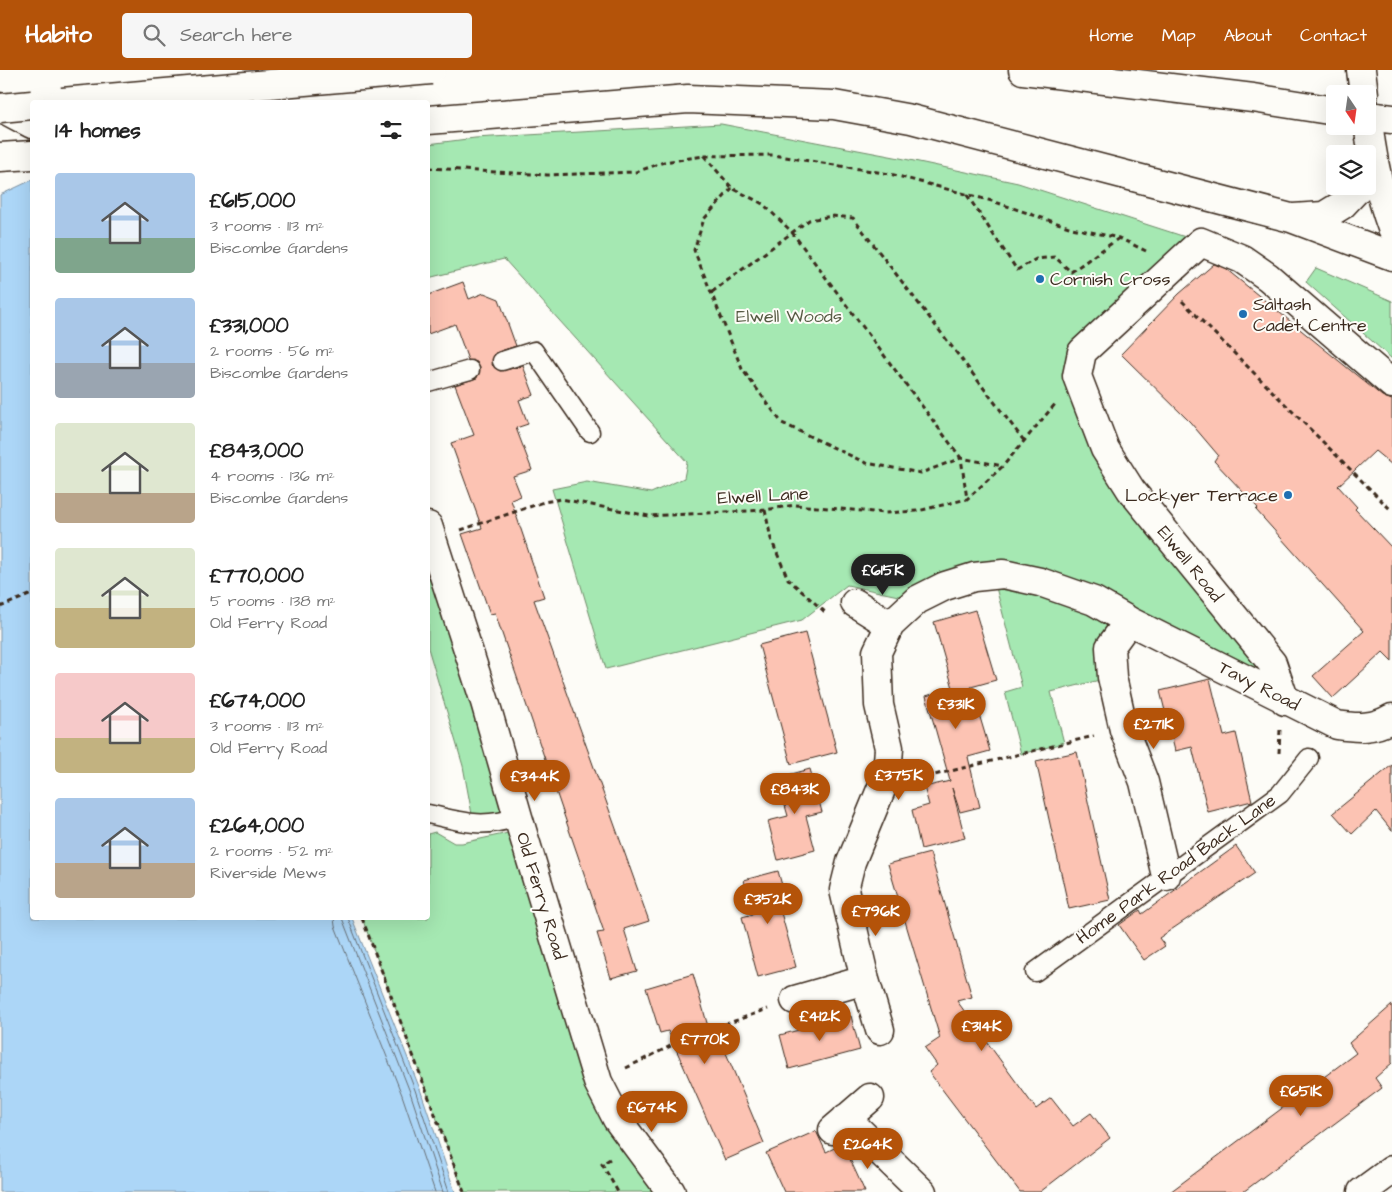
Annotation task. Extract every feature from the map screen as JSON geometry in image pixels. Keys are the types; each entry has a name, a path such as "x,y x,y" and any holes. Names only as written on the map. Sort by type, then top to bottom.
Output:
{"main road":[{"path":"85,100 431,70"},
{"path":"1023,70 1254,98 1326,110"},
{"path":"1361,70 1363,85"},
{"path":"430,120 688,99 834,104 911,119 1291,218 1392,256"},
{"path":"0,107 30,105"},
{"path":"0,107 30,123"},
{"path":"1376,117 1392,119"},
{"path":"0,157 30,154"},
{"path":"1376,182 1392,228"},
{"path":"1291,218 1324,216 1342,205 1351,195"},
{"path":"1077,376 1082,352 1201,242 1242,259 1286,292 1392,384"},
{"name":"Elwell Road","path":"1077,376 1105,449 1131,490 1272,663 1288,702"},
{"name":"Old Ferry Road","path":"430,533 485,702 598,1082 616,1119 671,1192"},
{"name":"Tavy Road","path":"890,625 917,600 945,586 974,578 1003,574 1040,582 1094,601 1129,621 1337,725 1361,729 1384,723 1392,718"},
{"path":"854,603 890,625 877,652 880,705 889,748 887,775 851,862 844,890 865,980 880,1030"},
{"path":"1129,621 1110,647 1112,677 1124,730 1144,782 1166,876"},
{"path":"795,1000 865,980"},
{"path":"870,1098 839,1124 922,1192"},
{"path":"1362,1192 1392,1170"}],"lane":[{"path":"502,361 534,351 590,432"},
{"path":"430,381 470,370"},
{"name":"Home Park Road Back Lane","path":"1035,972 1280,794 1309,758"},
{"path":"430,814 474,825 496,824 518,817"}],"path":[{"path":"430,168 547,175 636,172 664,162 704,156 773,155 890,174 992,201 1072,228 1119,238 1169,272 1392,511"},
{"path":"704,156 732,188 763,204 791,232 961,458 967,499"},
{"path":"732,188 704,219 694,250 742,369 782,423 866,464 921,473 961,458 1003,466"},
{"path":"967,195 1017,270 1036,259 1055,257 1071,272 1119,238"},
{"path":"712,292 809,220 832,216 853,218 1025,442"},
{"name":"Elwell Lane","path":"430,533 561,499 649,516 765,510 795,505 885,513 918,511 967,499 1003,466 1025,442 1077,376"},
{"path":"765,510 771,540 788,579 826,613"},
{"path":"0,607 30,595"},
{"path":"1280,794 1279,731 1288,702"},
{"path":"956,770 1064,743"},
{"path":"363,920 464,1192"},
{"path":"654,1054 687,1038 750,1014"},
{"path":"612,1158 602,1164 618,1192"}],"green space":[{"name":"Elwell Woods","path":"721,124 900,158 1018,183 1201,242 1082,352 1097,431 1285,701 1129,621 1112,677 1051,692 1064,743 1021,754 1005,692 1022,687 993,576 917,600 847,585 802,620 606,669 552,489 587,482 651,493 684,478 687,462 504,259 430,278 430,144 475,138"},
{"path":"1316,268 1392,301 1392,359 1306,282"},
{"path":"430,532 518,817 474,825 463,766 430,655"},
{"path":"522,830 587,1049 673,1192 464,1192 363,920 430,920 430,833 435,832 454,843 462,843"}],"water":[{"path":"30,181 30,920 353,920 420,1089 455,1192 0,1192 0,195"}],"building":[{"path":"1214,264 1226,269 1382,396 1392,400 1392,465 1375,451 1338,486 1357,507 1355,509 1392,548 1392,661 1383,652 1333,698 1313,676 1364,631 1256,510 1258,508 1214,461 1218,455 1190,422 1121,354 1179,294"},
{"path":"463,282 469,299 484,293 499,299 516,346 495,353 492,365 500,371 523,366 534,395 519,400 528,424 516,428 532,470 513,476 521,496 511,500 544,597 534,600 649,921 624,929 637,971 611,978 597,933 604,932 495,613 490,614 462,534 482,528 451,443 474,435 455,385 477,378 480,368 477,362 468,360 455,324 430,333 430,294"},
{"path":"975,610 996,680 971,687 990,751 968,757 980,807 960,812 952,788 965,838 921,849 912,810 929,805 924,787 950,781 926,696 953,688 934,622"},
{"path":"805,633 837,752 791,764 759,645"},
{"path":"1210,679 1224,736 1236,733 1252,801 1208,812 1192,747 1175,751 1160,691"},
{"path":"1077,752 1110,900 1069,909 1036,761"},
{"path":"1392,765 1392,831 1376,811 1352,834 1333,813"},
{"path":"810,769 822,812 806,816 815,850 778,860 768,821 788,816 777,778"},
{"path":"1236,846 1255,873 1159,938 1165,946 1144,960 1119,925 1140,910 1142,914"},
{"path":"930,853 972,997 957,1001 1036,1109 1051,1098 1073,1126 1091,1113 1110,1138 1040,1192 1020,1192 929,1072 937,1065 925,1048 940,1038 888,864"},
{"path":"778,871 788,907 780,909 796,967 758,977 742,917 753,914 744,880"},
{"path":"693,974 711,1037 718,1034 764,1143 725,1160 668,1031 660,1033 646,988"},
{"path":"1392,1005 1392,1063 1375,1078 1382,1088 1243,1192 1170,1192 1356,1053 1349,1043"},
{"path":"851,1016 860,1050 789,1069 780,1035"},
{"path":"816,1131 826,1152 843,1144 865,1192 784,1192 766,1153"}],"place":[{"name":"Cornish Cross","path":"1040,279"},
{"name":"Saltash Cadet Centre","path":"1243,314"},
{"name":"Lockyer Terrace","path":"1288,495"}]}
